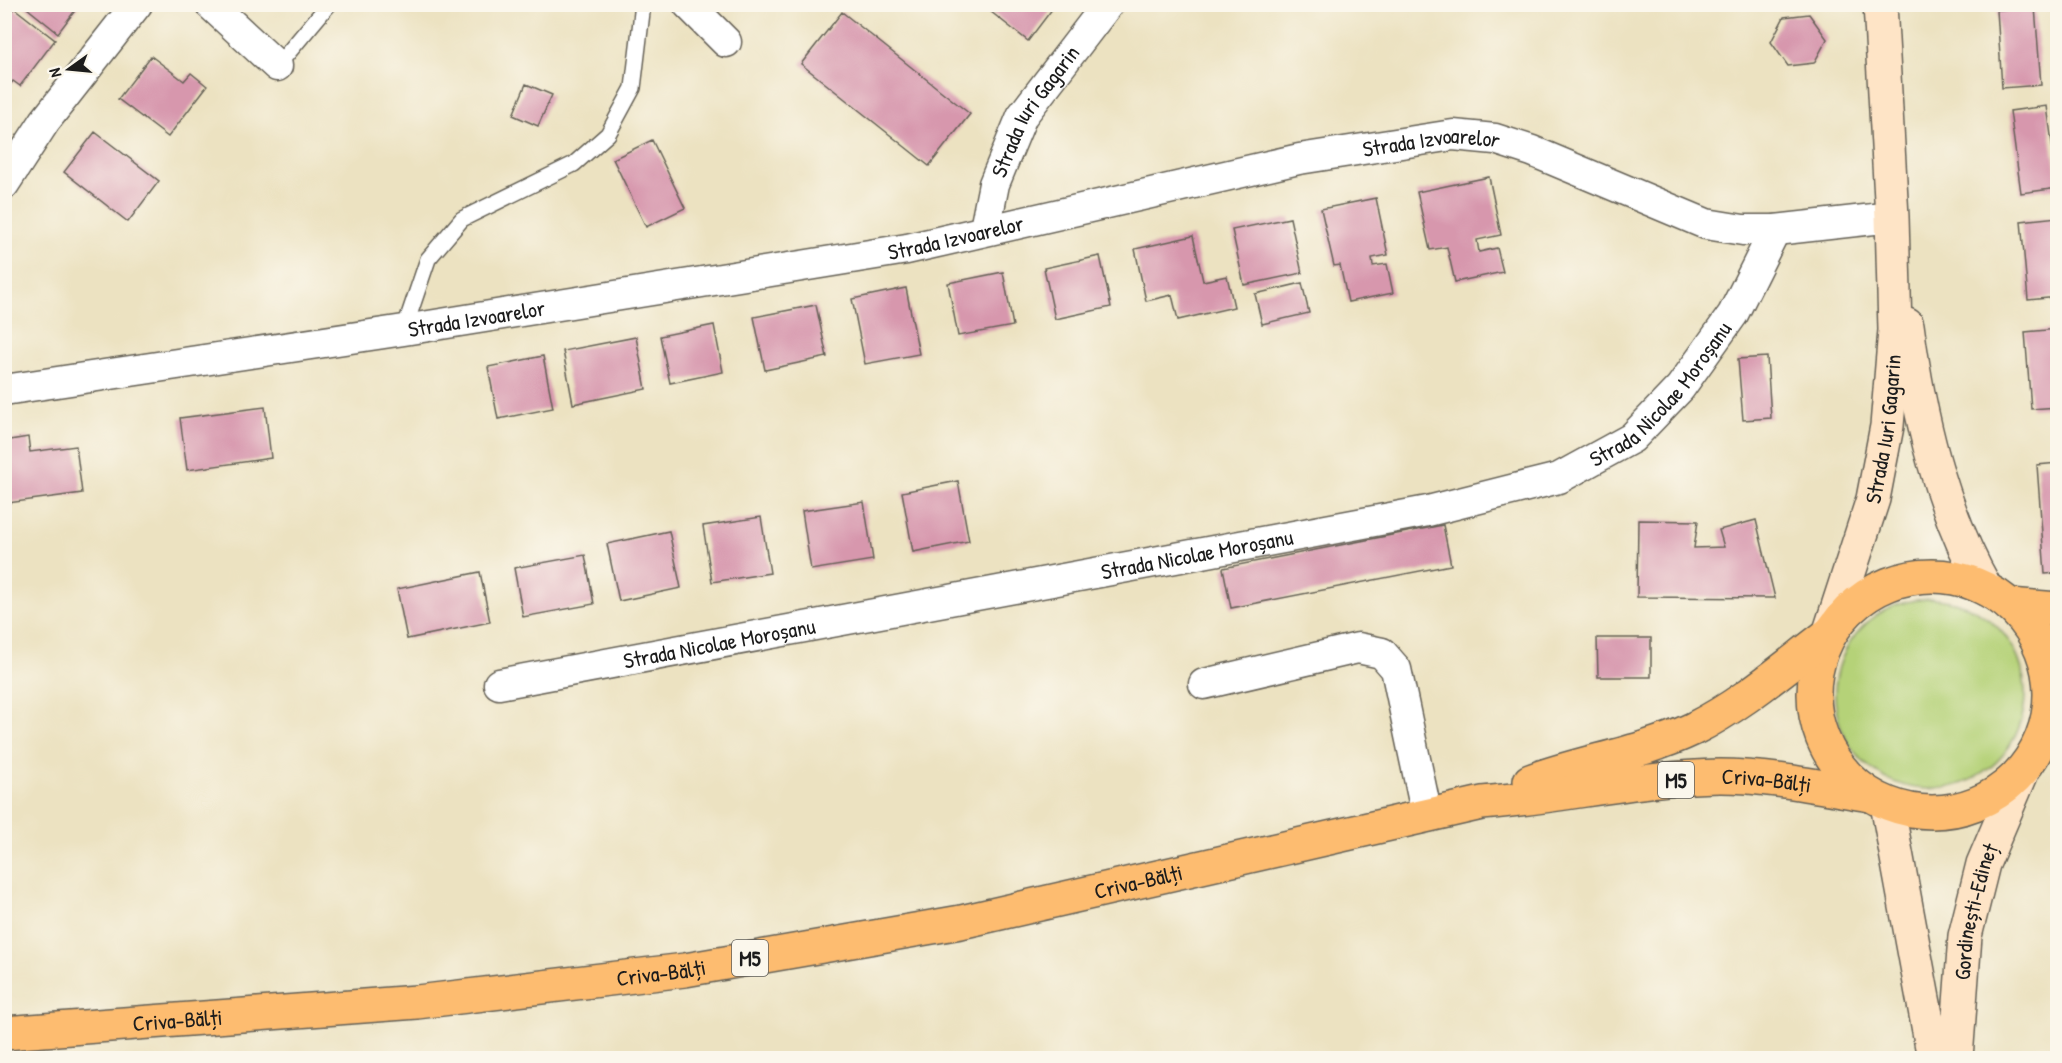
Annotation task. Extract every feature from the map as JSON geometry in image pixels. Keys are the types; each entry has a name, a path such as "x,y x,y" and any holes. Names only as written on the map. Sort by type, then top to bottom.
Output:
{"highway":[{"name":"M5","path":"1998,597 2034,634 2047,669 2050,706 2049,736 2022,770 1994,794 1960,809 1923,812 1879,800 1847,776 1829,751 1817,723 1814,693 1818,662 1829,634 1852,606 1882,586 1916,576 1928,576 1952,577 1998,597 2058,609"},
{"name":"Criva-Bălți","path":"1482,803 1533,780 1654,744 1693,729 1741,701 1829,634"},
{"name":"Criva-Bălți","path":"4,1033 417,1002 685,970 961,922 1482,803 1534,799 1615,784 1720,776 1786,781 1879,800"}],"main road":[{"name":"Strada Iuri Gagarin","path":"1829,634 1873,498 1887,426 1895,330 1892,217 1880,4"},
{"name":"Strada Iuri Gagarin","path":"1892,217 1908,338 1944,499 1967,555 1998,597"},
{"name":"Gordinești-Edineț","path":"1956,1059 1965,936 1983,864 2022,770"},
{"name":"Gordinești-Edineț","path":"1879,800 1934,1059"}],"street":[{"path":"4,184 45,121 137,4"},
{"path":"210,4 278,66"},
{"path":"688,4 726,42"},
{"name":"Strada Iuri Gagarin","path":"986,229 994,184 1022,116 1108,4"},
{"name":"Strada Izvoarelor","path":"4,390 404,330 907,249 986,229 1299,159 1453,135 1495,139 1532,151 1706,224 1743,230 1775,230 1892,217"},
{"name":"Strada Nicolae Moroșanu","path":"499,684 1428,511 1559,478 1632,438 1680,388 1733,314 1775,230"},
{"path":"1204,684 1358,648 1382,653 1396,669 1427,816"}],"lane":[{"path":"278,66 329,4"},
{"path":"404,330 428,259 462,219 574,164 608,134 633,88 643,4"}],"green space":[{"path":"1930,599 1966,606 1983,615 1997,627 2009,641 2018,658 2025,694 2018,730 2009,747 1997,761 1983,773 1966,782 1930,789 1894,782 1877,773 1863,761 1851,747 1842,730 1835,694 1842,658 1851,641 1863,627 1877,615 1894,606"}],"building":[{"path":"22,4 80,4 58,33"},
{"path":"981,4 1056,4 1028,41"},
{"path":"2053,4 2058,4 2058,40 2056,40"},
{"path":"2035,7 2041,85 2002,88 1997,10"},
{"path":"14,8 55,40 20,86 13,81 4,92 4,20"},
{"path":"842,12 970,114 929,166 801,64"},
{"path":"1809,14 1827,39 1814,63 1788,66 1771,42 1784,17"},
{"path":"151,56 184,81 191,73 207,86 168,137 118,99"},
{"path":"526,84 552,95 538,126 513,115"},
{"path":"2047,106 2058,188 2021,193 2010,111"},
{"path":"95,132 159,181 128,222 64,172"},
{"path":"652,140 685,208 646,227 613,159"},
{"path":"1489,177 1501,235 1477,240 1479,252 1497,248 1503,272 1455,282 1447,247 1430,250 1417,192"},
{"path":"1376,198 1388,255 1372,258 1373,266 1387,264 1393,293 1348,302 1340,265 1334,266 1321,209"},
{"path":"2058,217 2058,297 2028,300 2021,221"},
{"path":"1290,218 1302,273 1244,285 1232,230"},
{"path":"1193,236 1203,281 1227,276 1234,307 1178,320 1172,295 1146,301 1135,249"},
{"path":"1100,256 1111,307 1055,319 1044,268"},
{"path":"1003,272 1013,326 958,336 948,283"},
{"path":"1302,283 1309,313 1262,324 1255,294"},
{"path":"906,288 919,354 865,364 852,299"},
{"path":"816,305 827,357 765,370 754,317"},
{"path":"714,325 723,372 670,383 660,336"},
{"path":"2058,329 2058,407 2031,409 2025,332"},
{"path":"636,337 646,389 573,404 563,351"},
{"path":"543,356 553,408 498,419 488,367"},
{"path":"1767,357 1771,418 1743,420 1738,359"},
{"path":"265,407 271,458 187,470 180,418"},
{"path":"28,437 30,452 76,446 82,493 8,503 4,441"},
{"path":"2058,463 2058,573 2045,574 2037,465"},
{"path":"958,481 969,541 913,552 902,492"},
{"path":"864,502 873,560 811,570 802,511"},
{"path":"761,517 770,573 712,582 703,526"},
{"path":"1638,520 1698,521 1694,548 1724,547 1719,530 1756,520 1775,598 1637,597"},
{"path":"1443,525 1451,565 1231,608 1223,568"},
{"path":"669,531 681,588 619,601 607,544"},
{"path":"585,555 594,604 523,617 514,568"},
{"path":"480,572 490,622 407,639 397,589"},
{"path":"1597,638 1651,638 1651,677 1598,677"}]}
